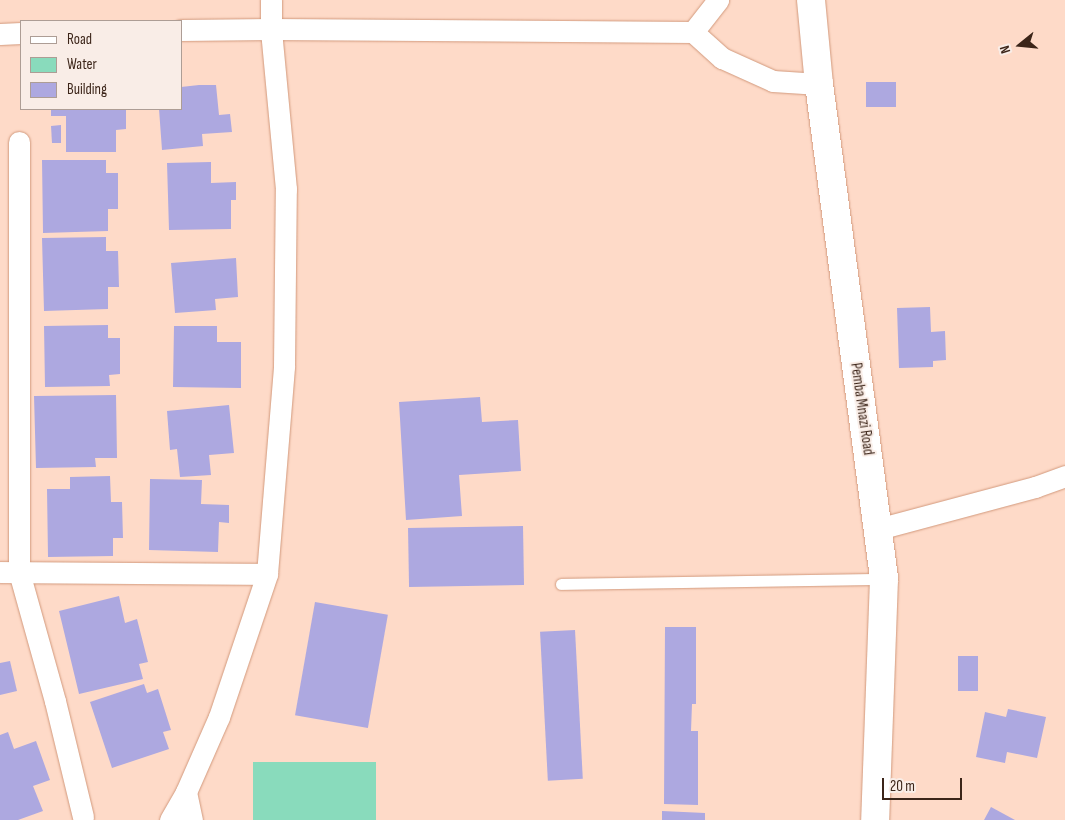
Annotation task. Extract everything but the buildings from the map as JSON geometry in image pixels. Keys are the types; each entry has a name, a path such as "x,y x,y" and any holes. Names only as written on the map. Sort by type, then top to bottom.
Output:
{"main road":[{"name":"Pemba Mnazi Road","path":"811,0 819,84 884,579 875,820"}],"street":[{"path":"170,820 186,792 219,717 267,574 284,366 286,189 271,29 271,0"},
{"path":"694,32 718,0"},
{"path":"182,30 694,32 722,58 773,81 819,84"},
{"path":"0,34 20,33"},
{"path":"18,142 10,572 53,692 83,817"},
{"path":"878,529 1035,487 1065,476"},
{"path":"10,572 267,574"},
{"path":"186,792 192,820"}],"lane":[{"path":"561,584 884,579"}],"water":[{"path":"253,762 376,762 376,820 253,820"}]}
